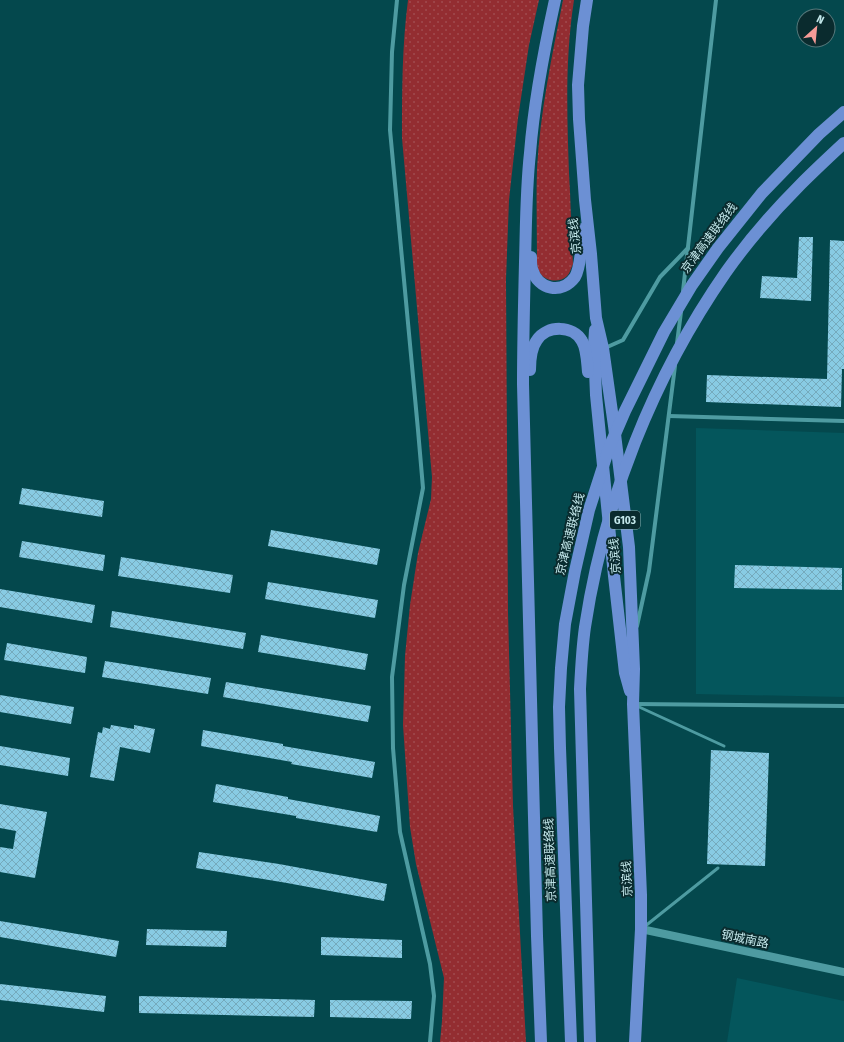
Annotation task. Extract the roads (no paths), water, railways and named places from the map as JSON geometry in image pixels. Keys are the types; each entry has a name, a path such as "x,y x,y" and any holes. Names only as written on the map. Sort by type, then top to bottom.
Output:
{"highway":[{"path":"541,1042 536,913 523,384 530,153 542,62 555,0"},
{"name":"京滨线","path":"587,0 583,26 578,85 585,200 596,318 603,348 629,548 634,669 633,704 641,896 641,929 635,1042"},
{"name":"京津高速联络线","path":"571,1042 559,707 565,624 580,544 589,510 609,448 625,411 664,332 692,285 718,248 762,193 819,134 844,112"},
{"path":"590,1042 580,690 586,627 602,542 636,438 665,376 689,330 726,272 752,238 800,184 844,143"},
{"path":"528,184 531,204 530,246 532,270 540,282 551,288 560,288 568,284 575,277 579,268 585,200"},
{"path":"596,318 594,346 596,395 625,673 633,704"},
{"path":"524,436 528,425 530,361 532,351 536,341 541,335 550,330 560,328 576,334 582,342 600,428"}],"street":[{"path":"397,0 392,52 390,130 423,488 404,585 392,677 393,748 400,832 430,964 434,996 430,1042"},
{"path":"633,644 650,571 689,248 716,0"},
{"path":"603,348 623,340 660,277 689,248"},
{"path":"669,416 844,421"},
{"path":"633,704 844,706"},
{"name":"钢城南路","path":"641,929 844,972"}],"lane":[{"path":"633,704 724,746"},
{"path":"641,929 718,868"}]}
